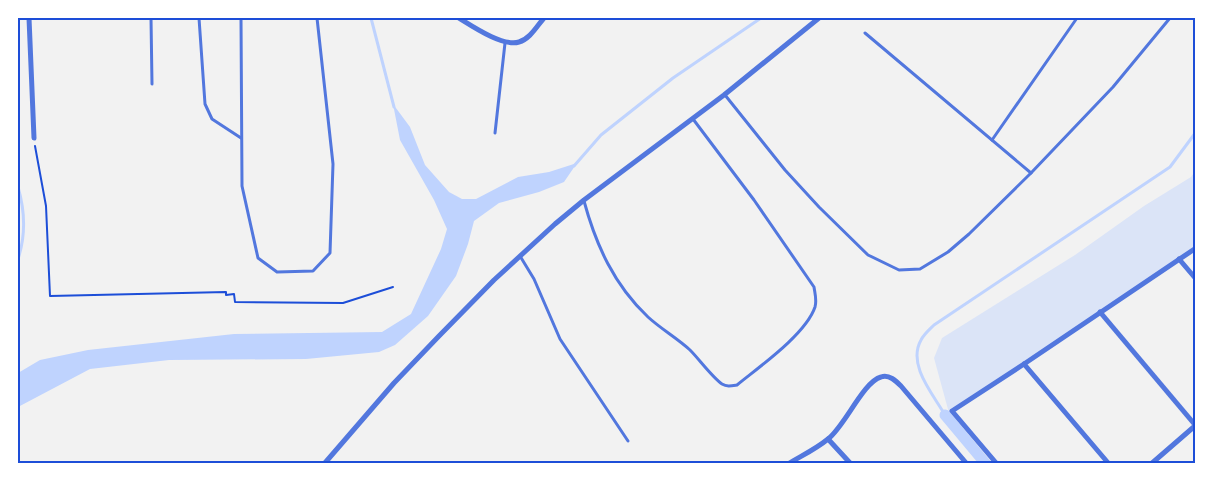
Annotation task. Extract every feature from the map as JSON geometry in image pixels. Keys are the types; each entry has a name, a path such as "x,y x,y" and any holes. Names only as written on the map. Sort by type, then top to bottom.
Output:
{"street":[{"path":"29,18 34,138"},
{"path":"459,18 505,43 519,42 533,32 544,18"},
{"path":"324,464 400,376 520,256 584,200 724,94 819,18"},
{"path":"997,464 952,411 1196,248"},
{"path":"1179,259 1196,279"},
{"path":"1100,312 1195,426 1151,464"},
{"path":"1024,364 1109,464"},
{"path":"788,464 828,439 838,429 872,381 882,376 894,379 901,386 967,464"},
{"path":"828,439 851,464"}],"lane":[{"path":"151,18 152,84"},
{"path":"199,18 206,104 212,120 242,138"},
{"path":"241,18 242,186 258,258 277,272 313,271 330,253 333,164 318,18"},
{"path":"992,140 1077,18"},
{"path":"724,94 785,170 819,207 868,255 899,270 920,269 948,252 969,234 1031,173 1113,87 1170,18"},
{"path":"866,33 1031,173"},
{"path":"495,133 505,43"},
{"path":"584,200 592,229 610,269 637,306 688,348 722,383 730,387 737,385 788,342 807,321 816,298 814,287 754,200 692,118"},
{"path":"520,256 534,279 560,339 628,441"}],"path":[{"path":"34,138 46,206 50,296 226,292 226,295 234,294 235,302 343,303 393,287"}],"shaded area":[{"path":"1195,171 1195,248 949,413 934,358 942,338 1075,255 1144,206 1191,177"}],"water":[{"path":"393,104 410,127 425,165 449,192 462,199 476,199 518,177 549,172 577,163 564,182 539,192 499,203 474,221 456,276 428,316 395,345 379,352 306,359 169,360 90,369 18,407 18,373 40,360 88,350 234,334 382,332 411,314 441,249 447,229 434,200 400,140"}],"waterway":[{"path":"371,18 394,107"},
{"path":"574,166 601,135 673,78 761,18"},
{"path":"945,415 928,389 919,369 918,350 925,334 934,325 1170,167 1196,132"},
{"path":"18,187 24,223 18,259"},
{"path":"945,415 986,464"}]}
